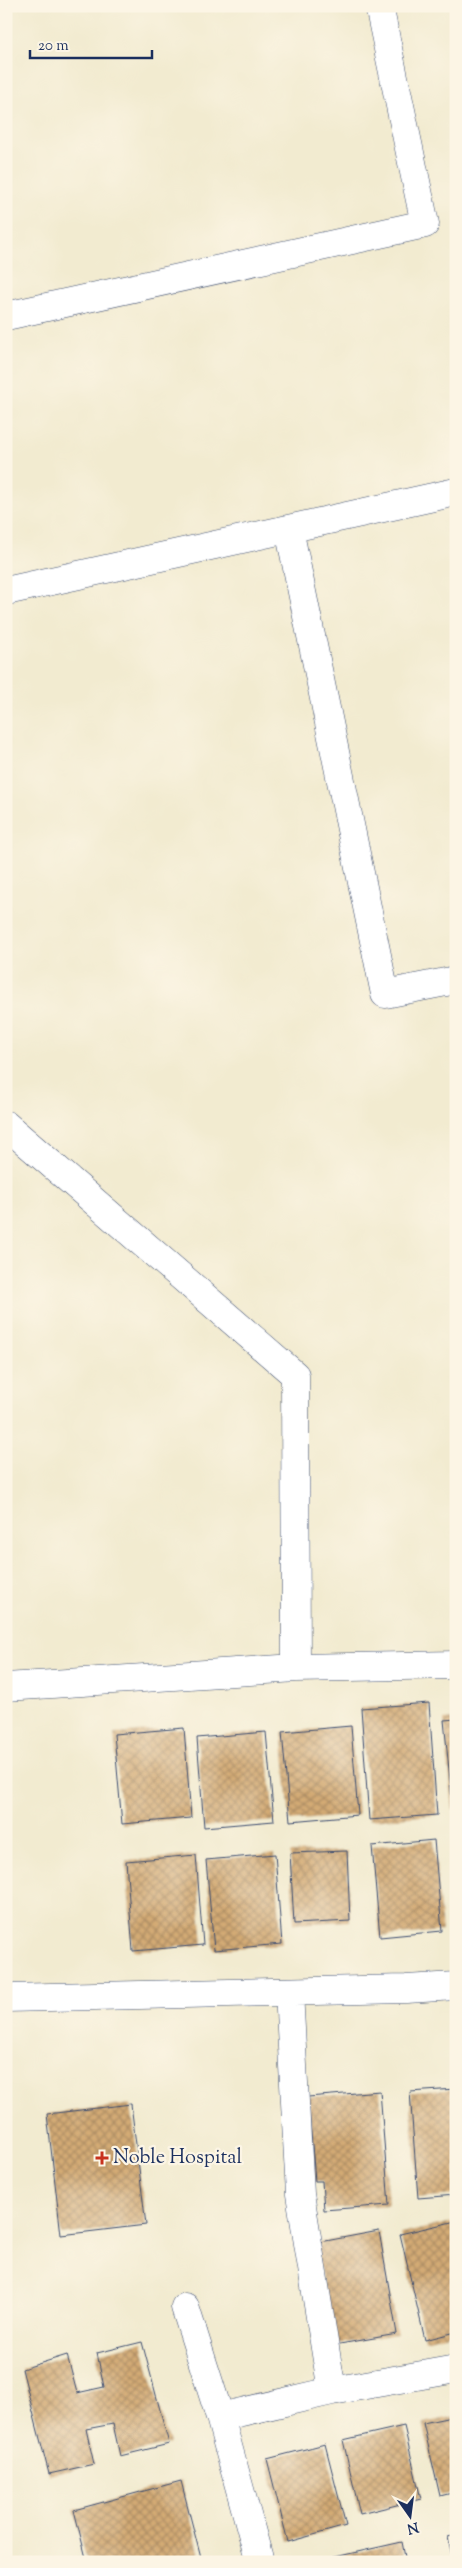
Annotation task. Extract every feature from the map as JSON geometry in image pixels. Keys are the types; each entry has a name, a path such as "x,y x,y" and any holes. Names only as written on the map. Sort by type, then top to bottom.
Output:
{"street":[{"path":"6,316 425,224 380,6"},
{"path":"6,591 456,492"},
{"path":"289,529 385,994 456,980"},
{"path":"6,1125 295,1375 296,1668"},
{"path":"6,1687 296,1668 456,1665"},
{"path":"6,1998 289,1992 456,1986"},
{"path":"289,1992 300,2194 332,2391"},
{"path":"186,2307 220,2417 260,2562"},
{"path":"220,2417 332,2391 456,2369"}],"building":[{"path":"429,1703 437,1815 369,1820 361,1708"},
{"path":"456,1719 456,1810 453,1810 444,1720"},
{"path":"351,1726 358,1815 290,1821 282,1732"},
{"path":"184,1728 191,1818 122,1824 114,1734"},
{"path":"266,1732 274,1821 204,1827 197,1738"},
{"path":"434,1840 442,1931 380,1937 372,1846"},
{"path":"347,1851 350,1921 294,1924 290,1853"},
{"path":"275,1854 282,1944 214,1950 206,1860"},
{"path":"196,1855 203,1945 133,1951 126,1861"},
{"path":"456,2089 456,2195 418,2198 410,2092"},
{"path":"380,2091 389,2205 324,2210 322,2181 315,2181 308,2097"},
{"path":"131,2104 146,2225 61,2235 47,2114"},
{"path":"456,2221 456,2332 425,2340 400,2234"},
{"path":"379,2231 397,2334 334,2345 315,2243"},
{"path":"142,2342 169,2444 120,2456 113,2424 86,2429 94,2464 49,2474 22,2369 67,2355 77,2393 104,2387 97,2353"},
{"path":"456,2416 456,2492 440,2496 423,2423"},
{"path":"404,2426 421,2499 360,2514 343,2440"},
{"path":"325,2444 346,2526 288,2542 267,2459"},
{"path":"181,2481 202,2562 87,2562 74,2510"},
{"path":"456,2535 456,2562 453,2562 448,2537"},
{"path":"402,2542 406,2562 317,2562 317,2561"}],"place":[{"name":"Noble Hospital","path":"102,2158"}]}
